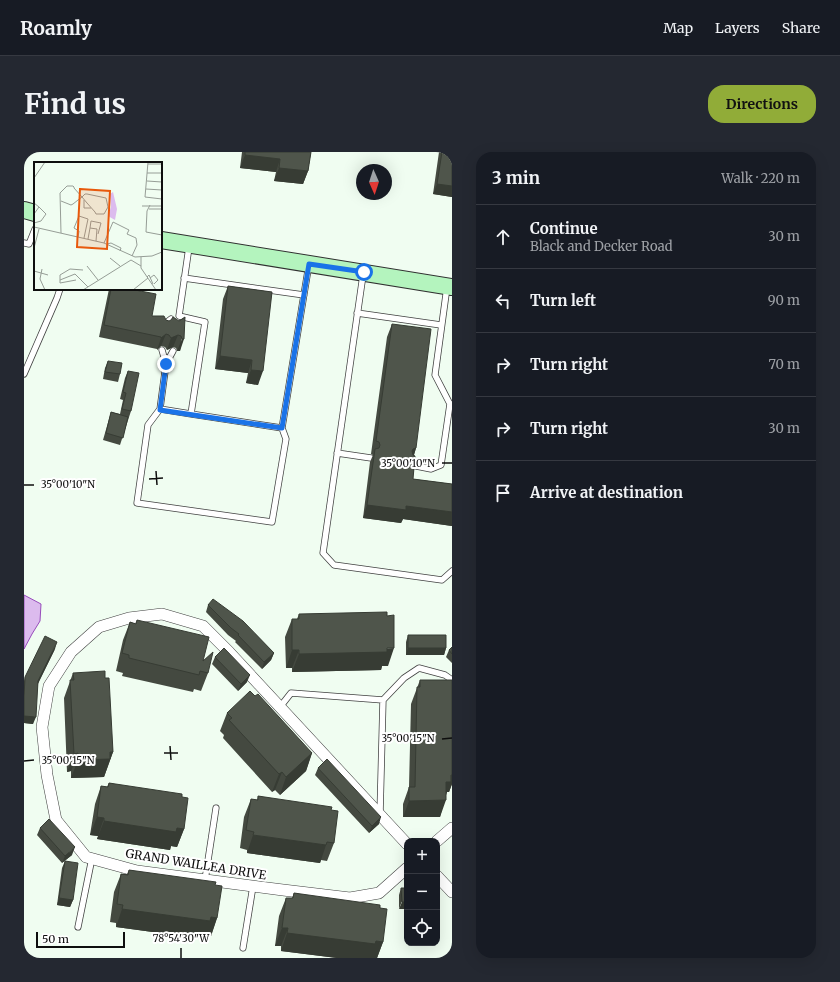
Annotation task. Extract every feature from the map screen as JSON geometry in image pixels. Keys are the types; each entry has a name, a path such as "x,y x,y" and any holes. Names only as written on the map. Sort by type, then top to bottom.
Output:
{"main road":[{"path":"24,210 34,213"},
{"path":"162,240 449,286"}],"street":[{"name":"GRAND WAILLEA DRIVE","path":"404,841 229,652 203,626 162,614 129,618 99,627 71,652 49,686 42,727 47,775 56,820 86,857 138,871 350,898 379,893 404,871"},
{"path":"440,839 452,828"},
{"path":"440,879 452,892"}],"lane":[{"path":"24,243 29,244 34,231"},
{"path":"164,329 166,323 172,322 179,316 189,245"},
{"path":"173,351 166,364 160,410 148,425 137,503 272,522 286,439 282,428 309,264"},
{"path":"364,272 323,553 334,565 442,580 452,571"},
{"path":"184,278 304,295"},
{"path":"411,465 431,469 441,465 451,404 435,375 441,325 449,286"},
{"path":"24,374 60,290"},
{"path":"357,313 441,325"},
{"path":"179,316 205,322 190,414"},
{"path":"162,350 166,364"},
{"path":"160,410 282,428"},
{"path":"337,453 371,458"},
{"path":"380,815 383,700 404,678 419,668 445,675 452,680"},
{"path":"280,707 291,693 383,700"},
{"path":"205,880 216,808"},
{"path":"78,927 92,858"},
{"path":"243,948 253,886"}],"shaded area":[{"path":"24,595 41,604 40,621 24,649"}],"building":[{"path":"245,152 311,152 308,171 279,168 280,159 245,155"},
{"path":"442,152 452,152 452,186 437,184"},
{"path":"228,286 272,292 263,371 251,370 252,360 220,356"},
{"path":"111,290 135,290 156,294 152,316 164,316 166,320 169,321 173,317 179,321 185,317 184,339 178,335 171,338 166,334 161,338 104,325"},
{"path":"392,324 431,329 416,448 412,451 413,455 415,456 413,479 452,484 452,512 406,506 406,510 367,505 375,449 379,448 380,445 379,442 376,441"},
{"path":"108,361 122,363 120,374 105,372"},
{"path":"128,371 139,373 131,411 122,409 126,393 123,392"},
{"path":"111,412 128,417 123,438 106,433"},
{"path":"213,599 243,621 274,653 264,662 238,635 239,634 208,605"},
{"path":"387,612 387,616 394,615 394,648 387,648 387,652 299,654 299,650 292,650 292,619 299,619 299,614"},
{"path":"137,620 209,637 203,661 213,652 208,673 200,671 199,675 129,658 129,655 122,653 130,622 136,624"},
{"path":"408,635 446,635 446,648 408,648"},
{"path":"45,636 57,642 38,681 36,717 24,716 25,677"},
{"path":"452,647 452,654 449,650"},
{"path":"224,648 250,675 241,684 215,657"},
{"path":"105,671 105,678 109,678 113,752 110,752 110,759 78,760 78,753 74,754 70,680 74,680 73,673"},
{"path":"420,680 452,680 452,775 451,782 446,782 446,800 409,801 409,787 415,787 417,687 420,687"},
{"path":"250,691 255,696 258,694 312,753 286,777 282,772 279,774 229,720 232,718 227,713"},
{"path":"327,759 381,817 372,826 318,768"},
{"path":"109,783 182,794 182,797 188,798 184,829 177,828 176,832 104,821 104,818 97,817 101,786 108,787"},
{"path":"258,796 332,807 331,810 338,811 334,843 327,842 326,845 253,835 254,832 246,830 251,799 258,800"},
{"path":"49,819 75,847 65,856 40,828"},
{"path":"65,861 78,863 73,900 59,898"},
{"path":"129,870 216,882 215,885 222,886 217,918 211,917 210,921 122,909 123,905 117,904 121,874 128,875"},
{"path":"401,888 404,888 404,902 402,902"},
{"path":"294,893 380,905 380,908 387,909 383,942 376,941 375,944 287,933 288,928 282,928 286,898 293,898"}],"route":[{"path":"166,364 160,410 282,428 309,264 364,272"}]}
